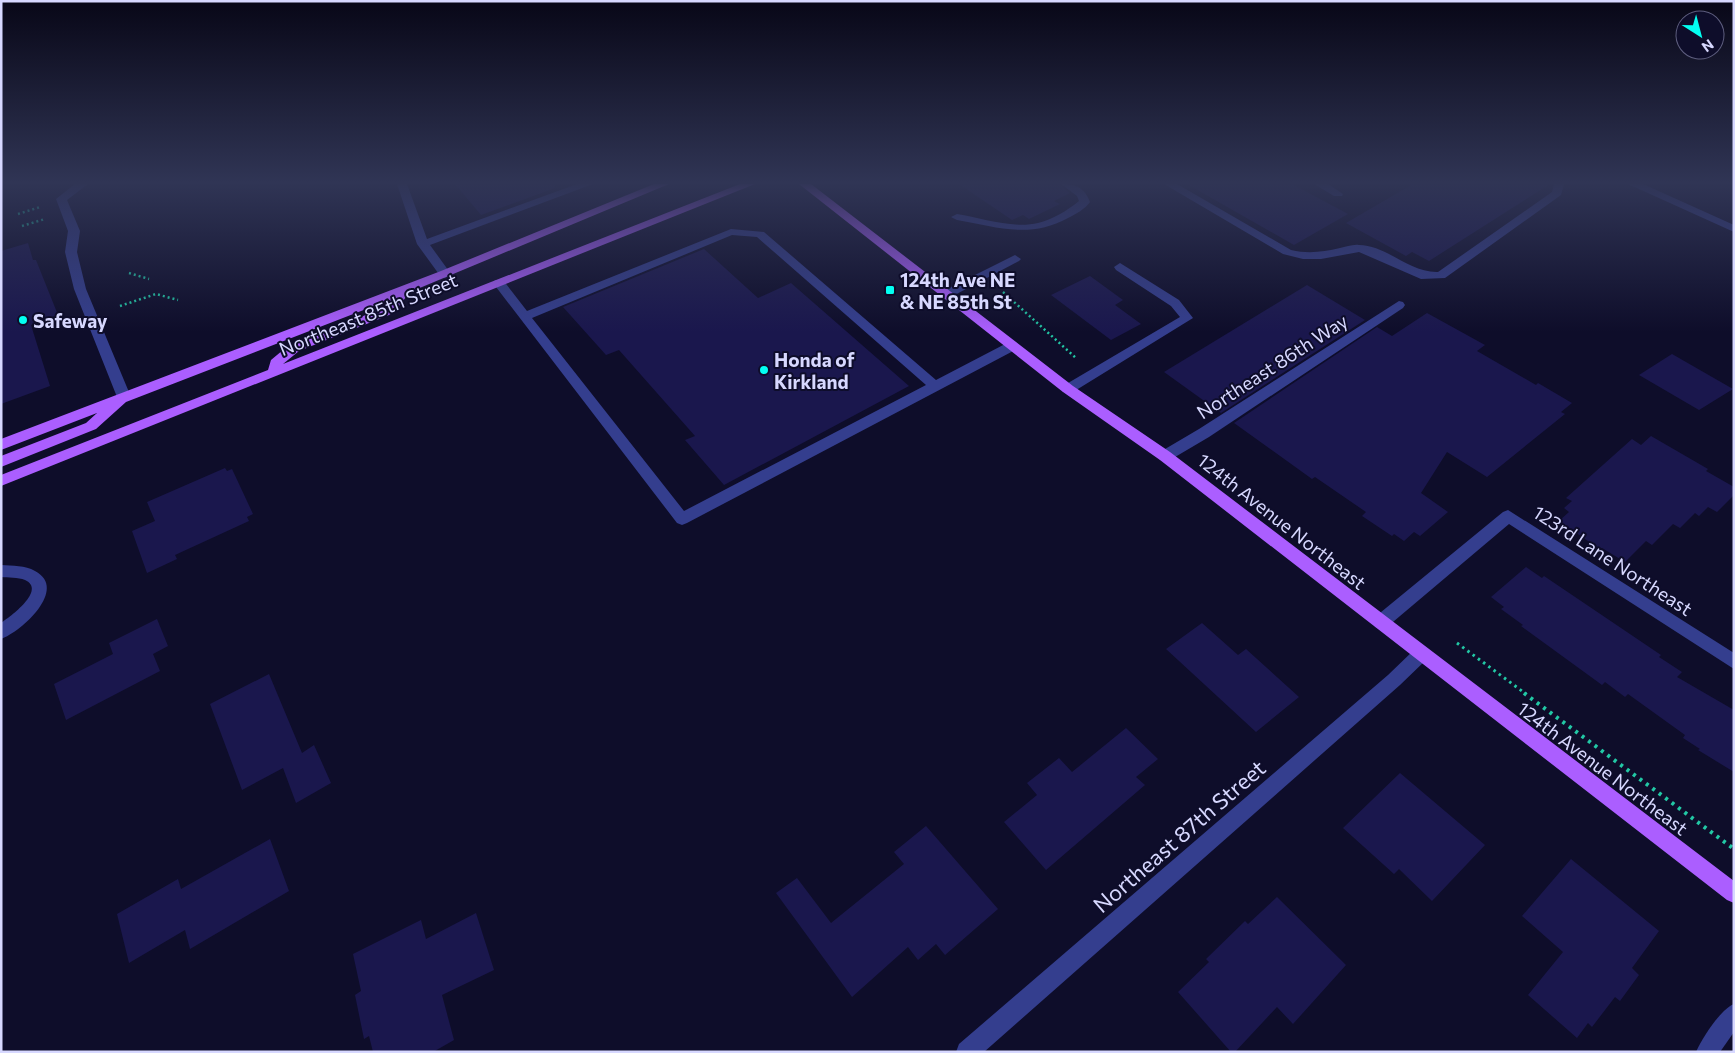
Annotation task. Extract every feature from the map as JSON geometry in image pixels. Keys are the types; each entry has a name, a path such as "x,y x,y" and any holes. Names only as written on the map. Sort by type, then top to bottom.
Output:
{"main road":[{"name":"Northeast 85th Street","path":"1,445 445,274 544,233"},
{"name":"Northeast 85th Street","path":"1,481 625,233"},
{"name":"124th Avenue Northeast","path":"867,233 1068,389 1165,456 1734,893"},
{"path":"274,373 276,363 294,348 385,312 407,288"},
{"path":"1,462 99,422 124,397"}],"street":[{"path":"74,233 71,252 73,267 124,397"},
{"path":"419,233 423,244 445,274"},
{"path":"423,244 453,233"},
{"path":"524,317 728,233"},
{"path":"748,233 760,234 935,386"},
{"path":"1254,233 1287,252 1303,256 1321,256 1359,248 1425,276 1441,275 1500,233"},
{"path":"945,294 1015,259"},
{"path":"1068,389 1187,318 1175,303 1120,267"},
{"path":"499,283 682,519 1012,346"},
{"name":"Northeast 86th Way","path":"1165,456 1204,433 1399,305"},
{"name":"123rd Lane Northeast","path":"1381,622 1508,516 1734,662"},
{"path":"1,571 19,572 32,576 38,585 38,597 29,611 15,624 1,632"},
{"name":"Northeast 87th Street","path":"967,1052 1386,687 1421,654"},
{"path":"1708,1052 1734,1014"}],"path":[{"path":"129,272 149,280"},
{"path":"120,306 156,294 178,300"},
{"path":"1449,638 1734,849"}],"building":[{"path":"1273,233 1315,233 1294,245"},
{"path":"1364,233 1473,233 1429,261 1412,252 1406,256"},
{"name":"Safeway","path":"28,243 33,260 36,260 58,315 31,325 50,386 1,404 1,251"},
{"name":"Honda of Kirkland","path":"704,249 758,298 791,283 909,386 724,485 685,440 695,436 619,350 606,355 563,307"},
{"path":"1090,276 1123,300 1115,305 1141,324 1111,340 1051,295"},
{"path":"1307,285 1365,320 1221,413 1164,372"},
{"path":"1427,313 1485,345 1477,351 1572,403 1561,412 1565,414 1487,477 1447,452 1421,493 1448,512 1420,536 1414,532 1404,541 1394,534 1392,536 1362,516 1366,512 1315,477 1312,479 1234,423 1377,327 1392,336"},
{"path":"1672,354 1733,389 1699,410 1639,375"},
{"path":"1651,436 1708,469 1706,471 1734,487 1734,495 1717,512 1708,507 1699,516 1695,513 1680,528 1673,524 1652,545 1646,541 1625,562 1602,548 1598,548 1559,521 1569,512 1564,508 1572,501 1566,498 1632,439 1641,445"},
{"path":"225,468 227,471 232,469 253,514 247,517 249,521 175,555 177,559 147,573 132,531 155,521 147,502"},
{"path":"1526,567 1542,578 1544,576 1661,655 1659,657 1682,672 1677,677 1734,710 1734,772 1698,750 1700,749 1683,738 1685,735 1628,694 1625,697 1605,682 1602,685 1521,626 1523,625 1501,609 1504,607 1491,597"},
{"path":"157,619 168,646 153,654 160,671 66,720 54,684 113,654 109,643"},
{"path":"1202,623 1238,655 1246,649 1299,697 1256,732 1166,649"},
{"path":"269,674 302,753 314,745 331,783 296,803 283,768 242,790 210,704"},
{"path":"1126,728 1158,759 1136,777 1145,785 1046,870 1004,822 1037,795 1027,783 1059,758 1072,772"},
{"path":"1400,773 1485,845 1432,901 1399,869 1394,874 1343,828"},
{"path":"926,826 998,909 945,955 936,944 918,960 908,947 852,997 776,893 797,878 831,923 904,864 894,852"},
{"path":"270,839 289,891 190,949 185,930 129,963 117,914 178,879 181,889"},
{"path":"1571,859 1659,931 1632,968 1639,975 1620,1001 1615,997 1592,1027 1588,1023 1577,1038 1528,995 1563,952 1522,916"},
{"path":"1277,897 1346,965 1293,1024 1277,1007 1235,1052 1231,1052 1178,992 1209,962 1206,959 1245,921 1248,924"},
{"path":"476,913 494,970 442,995 454,1040 433,1052 373,1052 369,1036 364,1039 355,995 361,991 353,954 421,920 426,939"}],"place":[{"name":"124th Ave NE & NE 85th St","path":"890,290"},
{"name":"Safeway","path":"23,320"},
{"name":"Honda of Kirkland","path":"764,370"}]}
